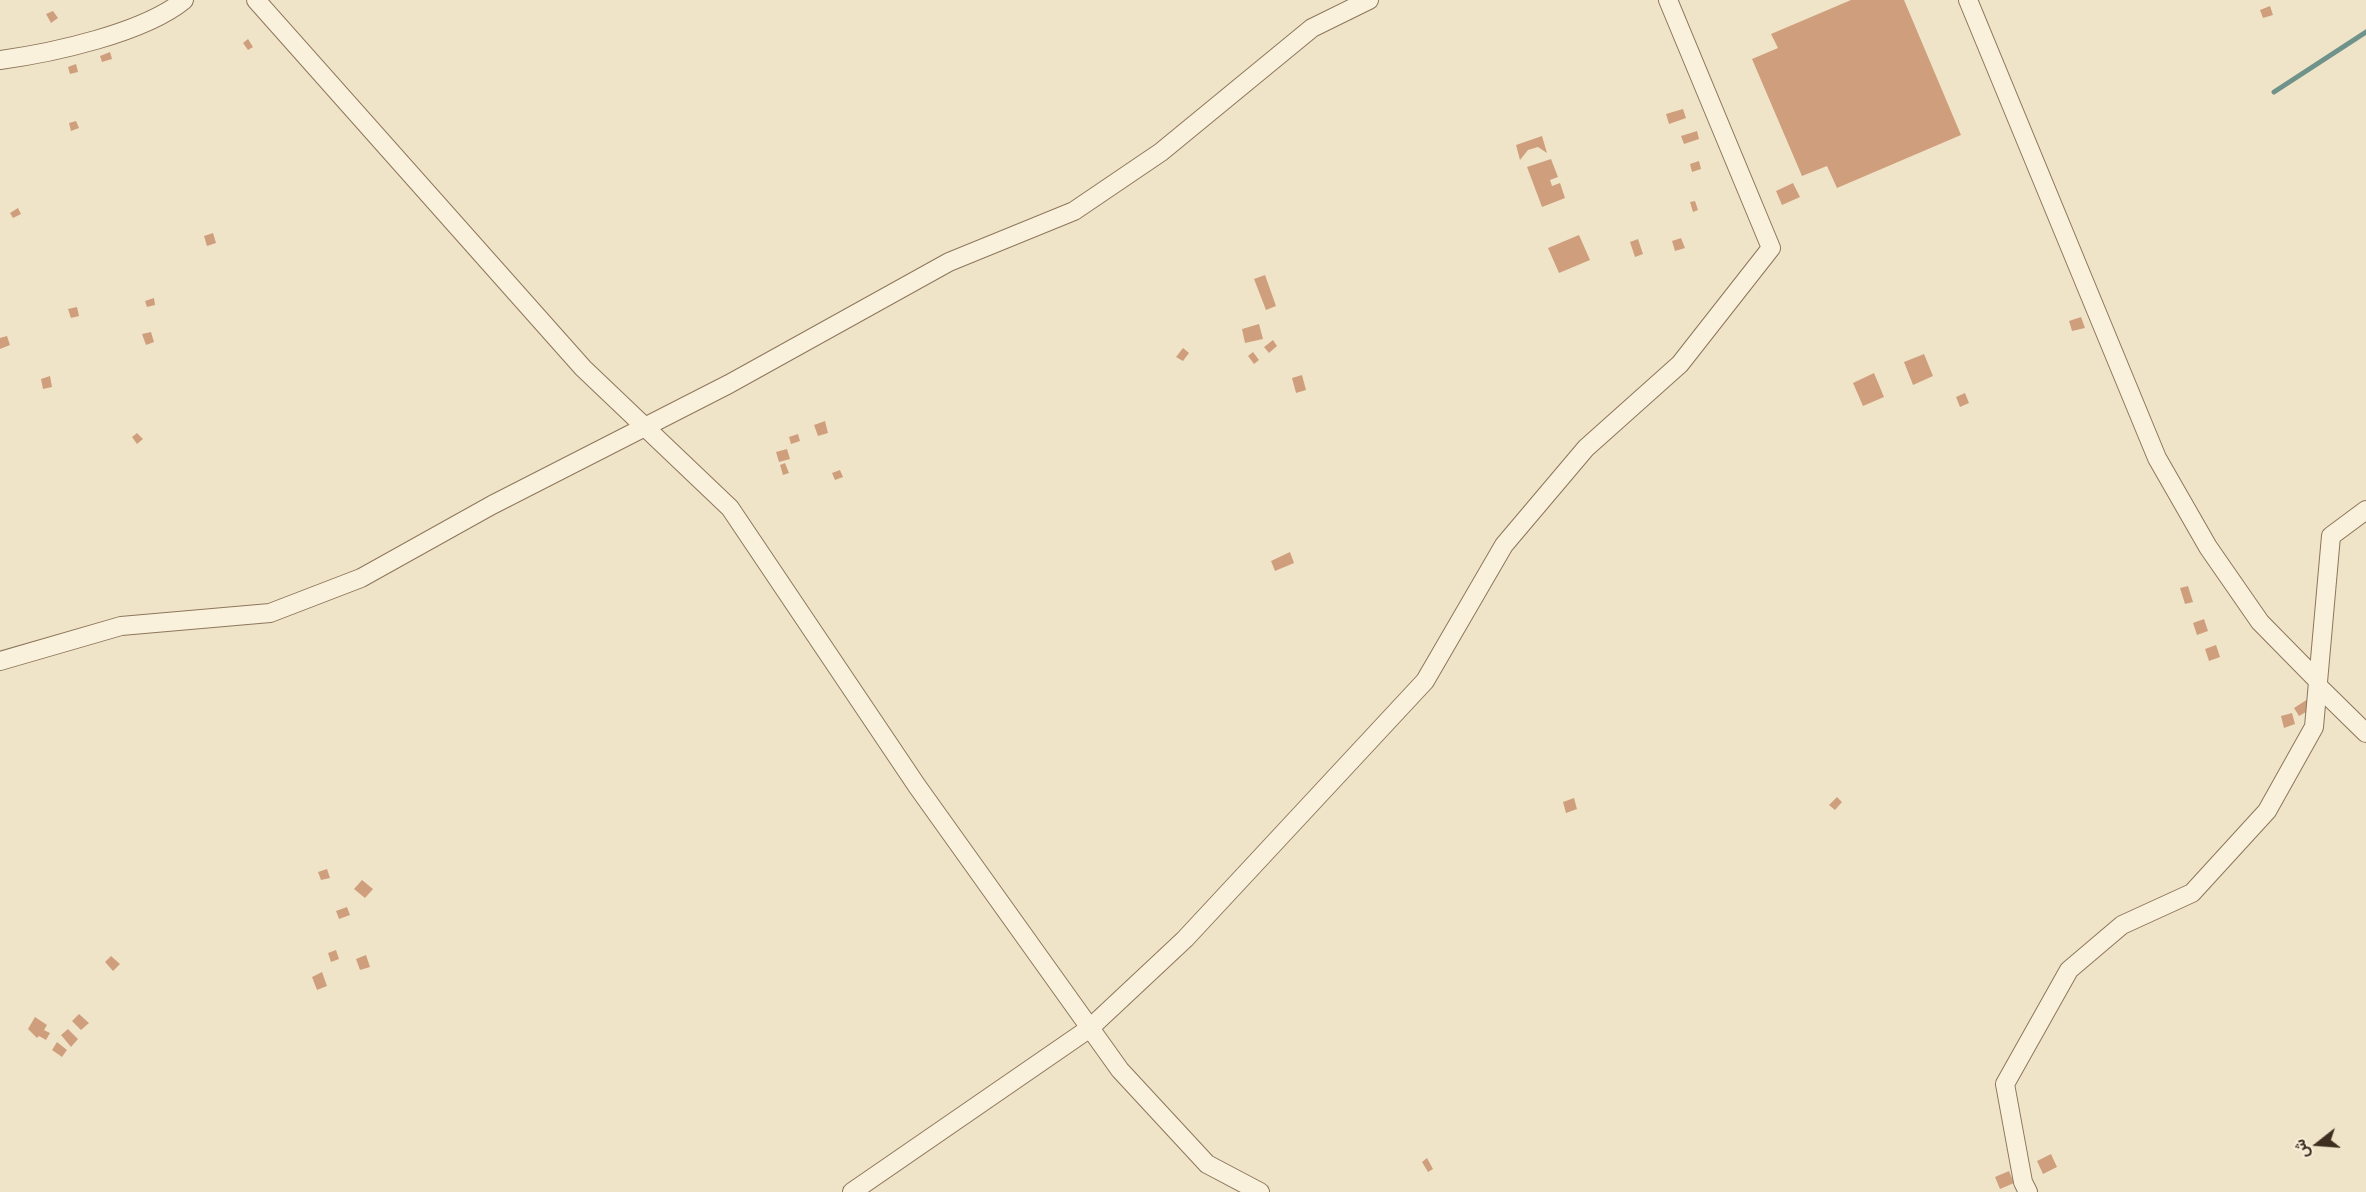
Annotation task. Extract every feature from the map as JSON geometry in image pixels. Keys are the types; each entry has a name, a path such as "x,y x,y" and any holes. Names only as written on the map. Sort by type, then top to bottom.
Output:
{"street":[{"path":"0,60 65,47 142,24 184,0"},
{"path":"256,0 583,368 730,508 917,786 1120,1070 1207,1164 1260,1192"},
{"path":"0,661 121,626 270,613 361,578 492,506 729,384 950,262 1074,211 1161,152 1312,28 1369,0"},
{"path":"852,1192 1090,1028 1185,939 1425,681 1504,545 1586,448 1680,363 1771,248 1668,0"},
{"path":"1968,0 2157,458 2208,546 2260,622 2366,733"},
{"path":"2028,1192 2023,1182 2005,1084 2069,970 2122,925 2192,892 2267,811 2314,727 2331,536 2366,510"}],"building":[{"path":"1851,0 1904,0 1961,135 1837,188 1827,166 1802,176 1752,59 1778,48 1771,34"},
{"path":"2270,6 2273,15 2263,18 2260,10"},
{"path":"53,11 58,18 51,23 46,14"},
{"path":"248,39 253,47 248,50 243,43"},
{"path":"110,52 112,59 102,62 100,56"},
{"path":"76,64 78,72 70,74 68,67"},
{"path":"1683,109 1686,118 1669,124 1666,114"},
{"path":"76,121 79,128 71,131 69,123"},
{"path":"1697,131 1699,139 1684,144 1681,136"},
{"path":"1542,136 1547,153 1538,147 1528,150 1520,160 1516,145"},
{"path":"1551,159 1558,177 1550,180 1552,186 1560,183 1565,198 1542,207 1527,167"},
{"path":"1699,161 1701,169 1692,172 1690,164"},
{"path":"1793,183 1800,197 1782,205 1776,191"},
{"path":"1695,201 1698,210 1693,212 1690,202"},
{"path":"18,208 21,214 13,218 10,213"},
{"path":"213,233 216,243 207,246 204,236"},
{"path":"1579,235 1590,260 1559,273 1548,248"},
{"path":"1681,238 1685,248 1675,251 1672,241"},
{"path":"1638,239 1643,254 1635,257 1630,242"},
{"path":"1265,275 1276,306 1266,310 1254,279"},
{"path":"154,298 155,305 147,307 145,301"},
{"path":"77,307 79,316 71,318 68,309"},
{"path":"2081,317 2085,328 2072,331 2069,321"},
{"path":"1259,324 1263,339 1245,343 1242,329"},
{"path":"151,332 154,342 146,345 142,334"},
{"path":"7,336 10,345 0,349 0,338"},
{"path":"1273,340 1277,346 1269,353 1264,347"},
{"path":"1183,348 1189,353 1183,361 1176,357"},
{"path":"1253,352 1259,360 1254,364 1248,356"},
{"path":"1924,354 1933,376 1913,385 1904,362"},
{"path":"1874,373 1884,397 1863,406 1853,383"},
{"path":"1302,375 1306,390 1296,393 1292,378"},
{"path":"50,376 52,387 43,389 41,379"},
{"path":"1965,393 1969,403 1960,407 1956,397"},
{"path":"825,421 828,433 818,436 814,425"},
{"path":"137,433 143,439 137,444 132,437"},
{"path":"798,434 800,441 791,444 789,437"},
{"path":"787,449 790,459 779,462 776,452"},
{"path":"785,463 789,473 783,475 780,465"},
{"path":"840,470 843,477 835,480 832,473"},
{"path":"1290,552 1294,563 1275,571 1271,561"},
{"path":"2188,586 2193,602 2185,604 2180,588"},
{"path":"2204,619 2208,631 2197,635 2193,623"},
{"path":"2216,645 2220,657 2209,661 2205,649"},
{"path":"2308,699 2313,708 2299,716 2294,708"},
{"path":"2292,713 2295,724 2284,728 2281,716"},
{"path":"1837,797 1842,802 1835,810 1829,805"},
{"path":"1574,798 1577,809 1566,813 1563,802"},
{"path":"327,869 330,878 321,880 318,872"},
{"path":"362,880 373,889 365,898 354,889"},
{"path":"347,907 350,915 339,919 336,911"},
{"path":"336,950 339,959 331,962 328,953"},
{"path":"366,955 370,967 360,970 356,959"},
{"path":"111,956 120,964 113,971 105,962"},
{"path":"322,972 327,986 317,990 312,977"},
{"path":"79,1014 89,1023 81,1030 72,1021"},
{"path":"35,1017 47,1025 44,1030 50,1033 46,1040 39,1036 37,1038 28,1029"},
{"path":"68,1029 78,1039 71,1047 61,1035"},
{"path":"57,1042 67,1050 62,1057 52,1050"},
{"path":"2051,1154 2057,1167 2043,1174 2037,1161"},
{"path":"1427,1158 1433,1169 1428,1172 1422,1162"},
{"path":"2009,1171 2014,1183 2000,1189 1995,1177"}],"waterway":[{"path":"2274,92 2366,32"}]}
